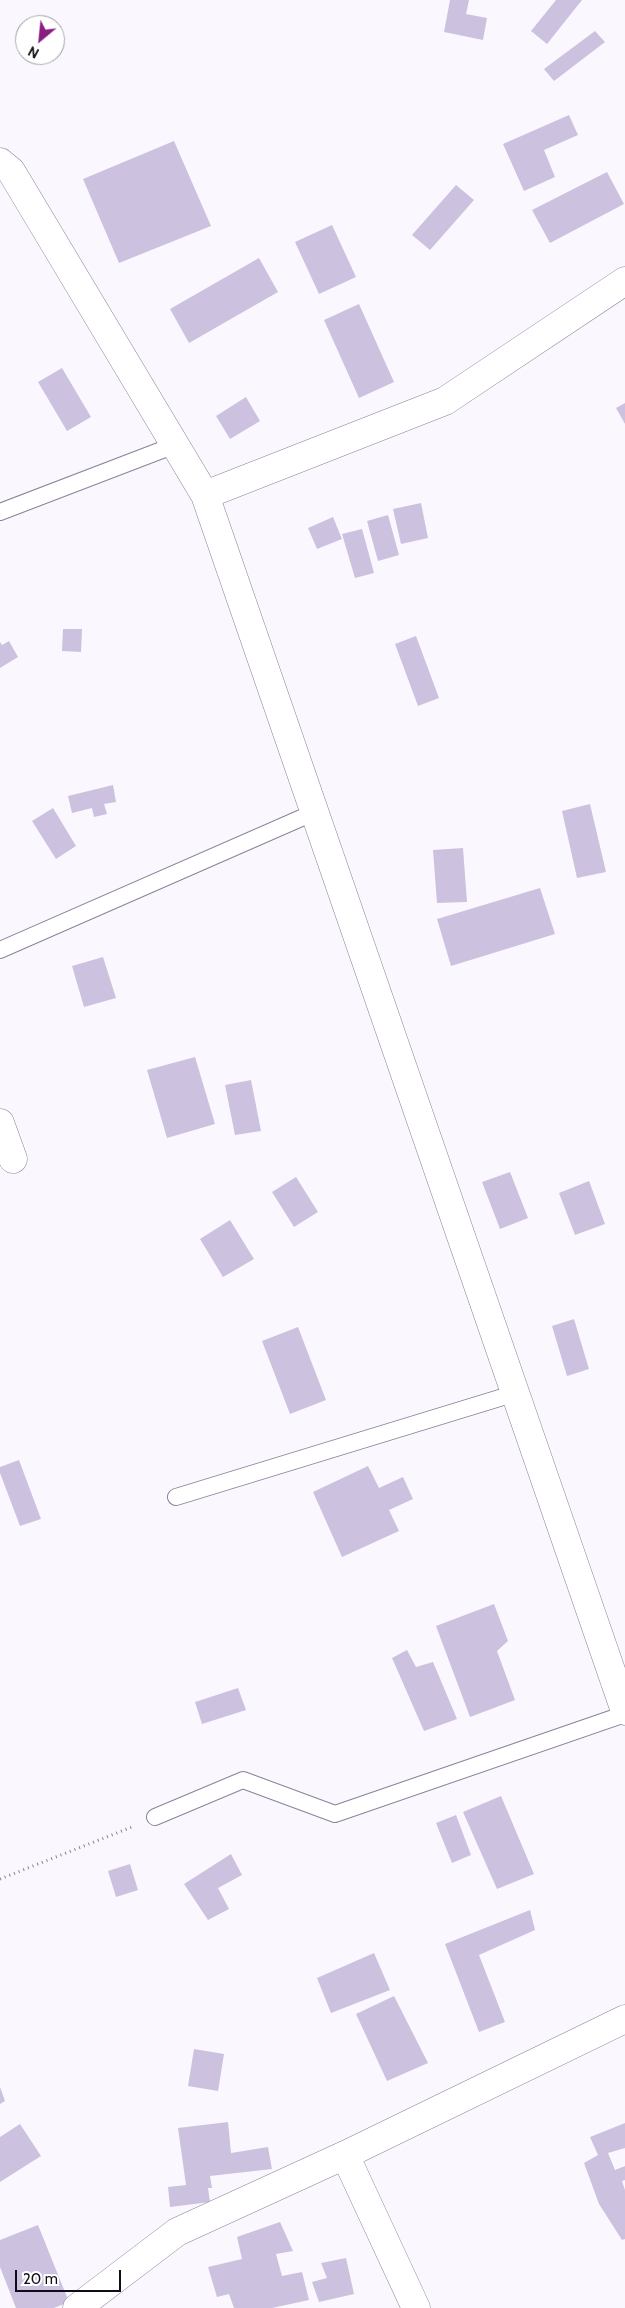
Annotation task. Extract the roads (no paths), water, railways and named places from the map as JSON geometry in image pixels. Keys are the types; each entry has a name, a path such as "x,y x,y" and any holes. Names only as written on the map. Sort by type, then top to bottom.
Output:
{"street":[{"path":"0,162 11,171 205,495 625,1713"},
{"path":"205,495 445,401 625,281"},
{"path":"0,1124 13,1159"},
{"path":"77,2308 177,2232 345,2155 625,2019"},
{"path":"345,2155 416,2308"}],"lane":[{"path":"0,512 175,445"},
{"path":"0,950 315,812"},
{"path":"176,1497 516,1393"},
{"path":"155,1816 243,1780 335,1814 625,1713"}]}
